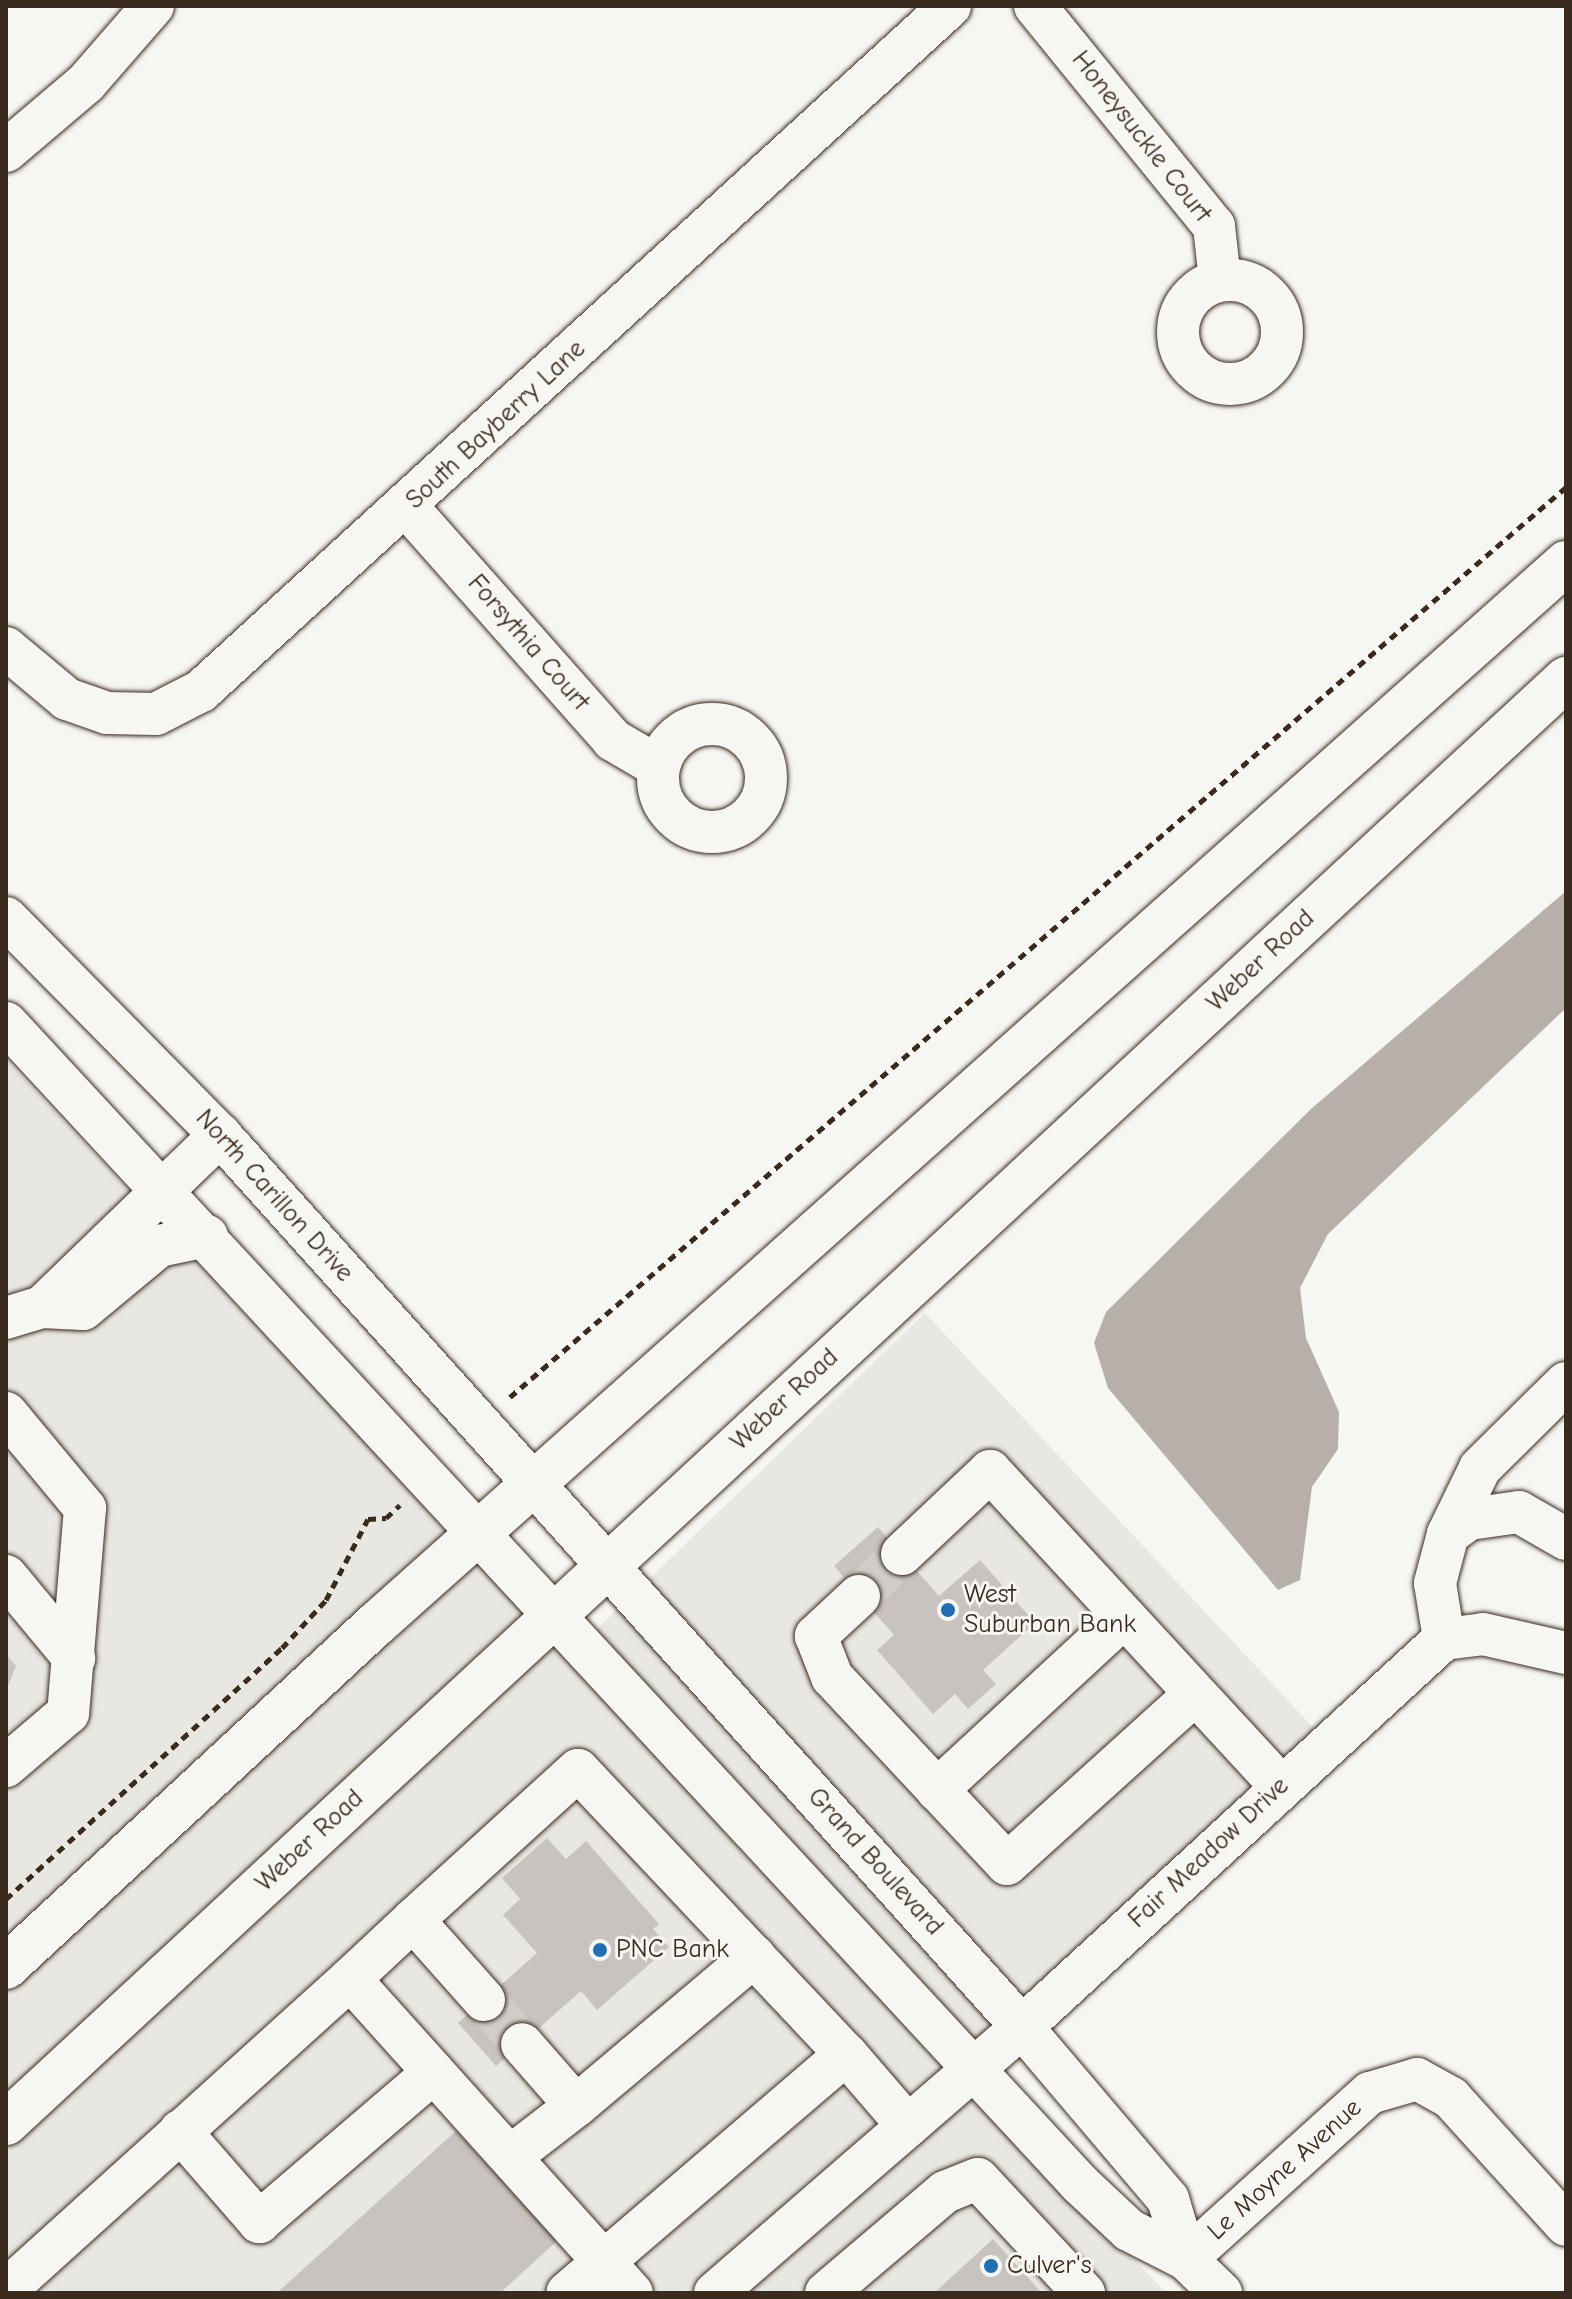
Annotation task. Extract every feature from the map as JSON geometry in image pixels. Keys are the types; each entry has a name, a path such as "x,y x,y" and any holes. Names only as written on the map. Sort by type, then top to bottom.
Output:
{"main road":[{"path":"6,1967 479,1532 1566,563"},
{"name":"Weber Road","path":"6,2123 1566,679"}],"street":[{"path":"6,151 86,83 153,6"},
{"name":"South Bayberry Lane","path":"6,648 67,699 107,713 156,714 201,691 407,507 950,6"},
{"name":"Honeysuckle Court","path":"1035,6 1214,226 1220,280"},
{"name":"Forsythia Court","path":"407,507 613,740 659,767"},
{"name":"North Carillon Drive","path":"6,918 220,1135 535,1482"},
{"path":"6,1023 163,1188 479,1532"},
{"path":"24,1312 220,1135"},
{"path":"24,1312 83,1309 159,1246 207,1236"},
{"path":"1566,1383 1480,1468 1448,1534 1435,1583 1444,1639 1483,1634 1566,1653"},
{"path":"6,1413 85,1508 68,1713 6,1766"},
{"path":"902,1554 990,1471 1281,1786"},
{"name":"Grand Boulevard","path":"535,1482 1022,2027 1168,2199 1186,2259"},
{"path":"1448,1534 1469,1519 1519,1512 1566,1539"},
{"name":"Grand Boulevard","path":"479,1532 1119,2221 1186,2259 1221,2293"},
{"path":"6,1576 74,1658"},
{"path":"859,1596 816,1636 832,1677 1007,1864 1195,1694"},
{"path":"937,1790 1124,1617"},
{"name":"Fair Meadow Drive","path":"715,2293 1022,2027 1444,1639"},
{"path":"6,2290 578,1770 846,2054 908,2126"},
{"path":"413,1920 484,2000"},
{"path":"511,2156 576,2106 754,1956"},
{"path":"350,1979 632,2293"},
{"path":"522,2044 576,2106"},
{"path":"567,2293 602,2258 846,2054"},
{"path":"180,2131 259,2222 434,2072"},
{"name":"Le Moyne Avenue","path":"1186,2259 1370,2093 1417,2079 1451,2098 1566,2225"},
{"path":"826,2293 945,2192 978,2179 1084,2293"}],"path":[{"path":"516,1391 1566,487"},
{"path":"6,1899 282,1648 326,1600 368,1519 386,1518 400,1504"}],"shaded area":[{"path":"1566,891 1566,1008 1328,1234 1300,1288 1306,1338 1339,1412 1338,1449 1312,1487 1300,1580 1278,1590 1108,1388 1094,1343 1106,1312 1311,1109"},
{"path":"6,1060 568,1657 925,1313 1322,1737 954,2067 1166,2293 6,2293"}],"building":[{"name":"West Suburban Bank","path":"878,1527 939,1596 980,1560 1035,1623 983,1670 996,1684 968,1709 955,1694 933,1714 877,1650 894,1635 834,1566"},
{"path":"6,1654 16,1666 6,1691"},
{"name":"PNC Bank","path":"547,1838 566,1859 586,1841 659,1924 653,1929 669,1947 597,2010 581,1991 496,2066 458,2023 537,1953 503,1915 520,1899 502,1878"},
{"path":"456,2131 557,2241 500,2293 279,2291"},
{"name":"Culver's","path":"993,2239 1042,2293 934,2293"}],"tunnel":[{"path":"859,1596 902,1554"},
{"path":"484,2000 522,2044"}],"place":[{"name":"West Suburban Bank","path":"948,1610"},
{"name":"PNC Bank","path":"600,1950"},
{"name":"Culver's","path":"991,2266"}]}
